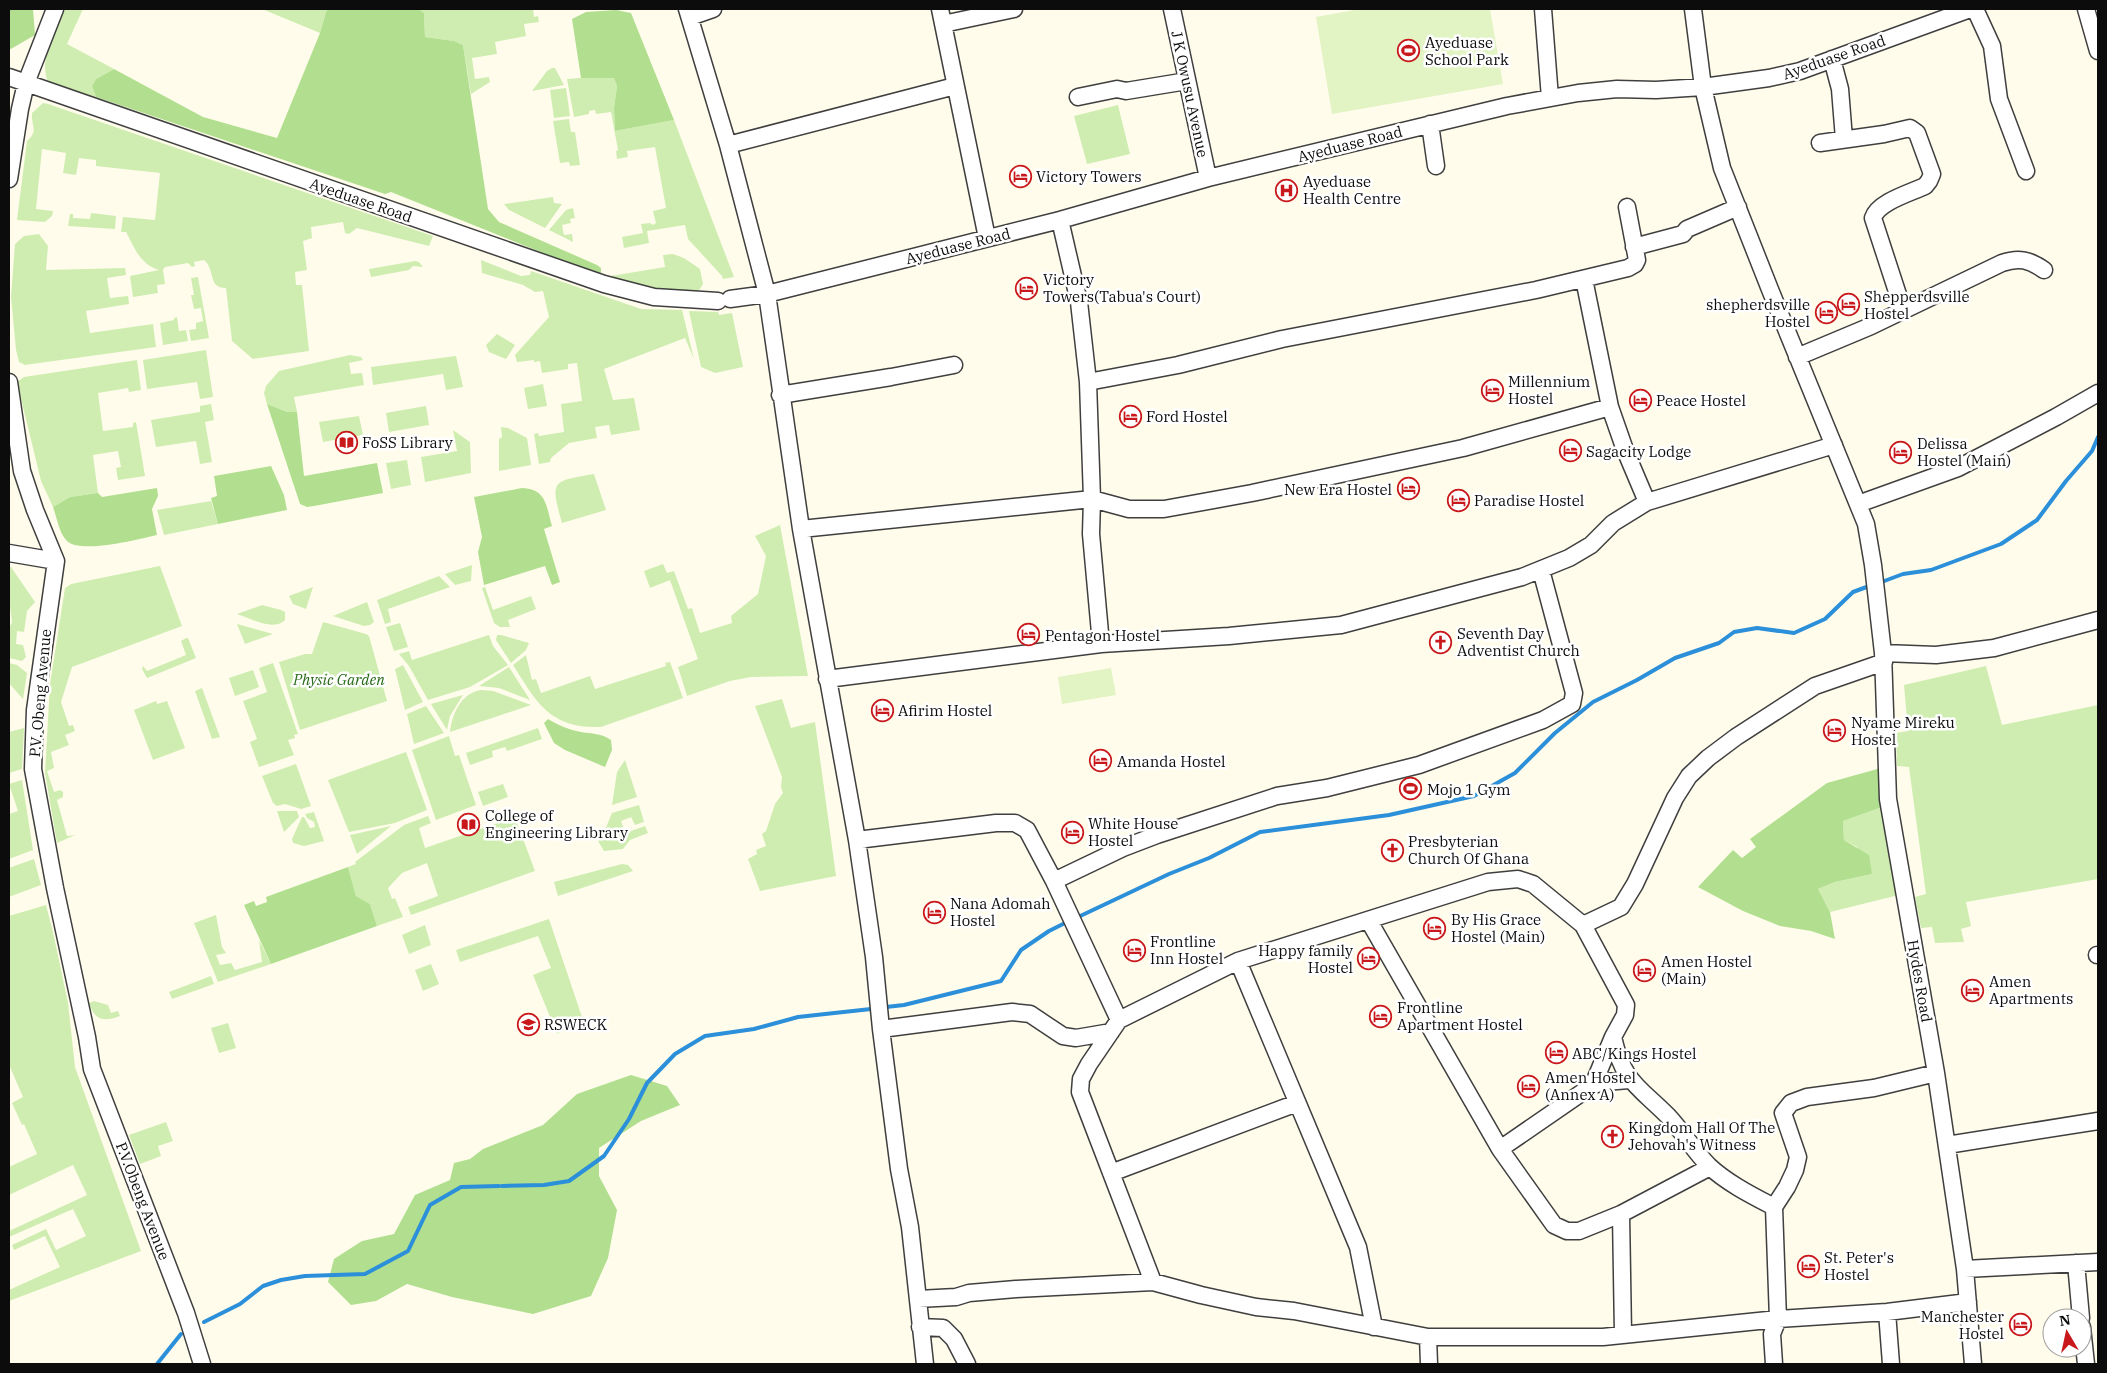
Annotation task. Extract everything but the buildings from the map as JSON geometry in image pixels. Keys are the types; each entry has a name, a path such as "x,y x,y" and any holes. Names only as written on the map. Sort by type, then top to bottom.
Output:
{"street":[{"path":"9,180 26,83 55,9"},
{"path":"714,9 688,13 728,145 767,294 780,395 801,529 857,840 874,957 881,1030 900,1169 910,1227 925,1364"},
{"path":"987,238 941,16 1014,9"},
{"name":"J K Owusu Avenue","path":"1172,9 1208,178"},
{"path":"1543,9 1550,98"},
{"name":"Hydes Road","path":"1693,9 1703,87 1718,153 1797,357 1866,524 1884,658 1888,799 1947,1145 1965,1269 1974,1364"},
{"name":"Ayeduase Road","path":"9,77 604,284 654,297 724,300 767,294 1060,220 1208,178 1507,106 1617,89 1656,90 1703,87 1769,78 1800,71 1948,12 1970,9"},
{"path":"1975,9 1992,46 1999,99 2026,171"},
{"path":"2086,9 2098,51"},
{"path":"1832,59 1840,89 1844,140"},
{"path":"1078,97 1117,89 1126,91 1187,81"},
{"path":"728,145 955,86"},
{"path":"1430,124 1436,166"},
{"path":"1820,142 1913,129 1917,133 1931,170 1931,177 1925,186 1885,204 1876,211 1874,218 1903,310"},
{"path":"1088,382 1178,365 1282,339 1584,280 1628,268 1635,264 1636,260 1627,207"},
{"path":"1634,247 1683,234 1686,229 1738,207"},
{"path":"1060,220 1079,302 1088,382 1092,499 1091,534 1101,644"},
{"path":"1797,357 1848,336 1989,268 2011,260 2024,259 2044,270"},
{"path":"1584,280 1610,407 1625,450 1647,502"},
{"path":"780,395 954,365"},
{"path":"9,382 22,471 35,510 56,561"},
{"path":"1858,504 1958,468 2098,393"},
{"path":"801,529 1092,499 1129,509 1164,509 1252,493 1463,448 1610,407"},
{"path":"827,679 1101,644 1229,636 1341,625 1522,578 1569,558 1590,545 1613,523 1647,502 1834,445"},
{"path":"9,553 56,561"},
{"name":"P.V. Obeng Avenue","path":"56,561 35,710 33,769 57,896 87,1037"},
{"path":"1054,881 1122,848 1157,835 1277,796 1327,788 1419,765 1534,724 1566,708 1572,704 1574,694 1541,570"},
{"path":"1582,925 1621,907 1635,884 1675,798 1689,776 1708,758 1750,728 1815,686 1884,658 1936,655 1994,648 2098,620"},
{"path":"857,840 996,823 1015,823 1027,830 1054,881 1072,921 1115,1026"},
{"path":"881,1030 1012,1012 1030,1014 1063,1036 1076,1038 1115,1026 1238,961 1488,882 1518,879 1533,884 1582,925 1626,1005 1623,1020 1613,1037 1593,1085"},
{"path":"1369,921 1500,1148 1554,1225 1567,1231 1578,1231 1620,1214 1710,1167"},
{"path":"1238,961 1358,1247 1374,1327"},
{"path":"1115,1026 1081,1079 1080,1092 1154,1282"},
{"name":"P.V.Obeng Avenue","path":"87,1037 92,1069 186,1313 202,1364"},
{"path":"1613,1037 1620,1063 1629,1080 1669,1117 1710,1167 1734,1184 1774,1207"},
{"path":"1774,1364 1772,1334 1778,1319 1774,1207 1795,1170 1798,1157 1783,1113 1791,1103 1807,1096 1874,1088 1936,1073"},
{"path":"1500,1148 1593,1085 1629,1080"},
{"path":"1111,1173 1298,1103"},
{"path":"1947,1145 2098,1121"},
{"path":"1620,1214 1624,1334"},
{"path":"1965,1269 2098,1262"},
{"path":"2076,1263 2080,1308"},
{"path":"918,1299 956,1297 1016,1289 1154,1282 1200,1296 1256,1307 1294,1311 1428,1337 1602,1337 1778,1319 1886,1312 1968,1302"},
{"path":"1886,1312 1891,1364"},
{"path":"920,1327 943,1328 954,1339 967,1364"},
{"path":"1428,1337 1429,1364"}],"green space":[{"path":"9,9 33,9 35,35 9,50"},
{"path":"65,9 83,9 67,44 114,69 96,79 92,86 96,97 49,85 46,75 46,56 52,36"},
{"path":"262,9 327,9 320,33"},
{"path":"327,9 419,9 424,13 425,37 454,41 463,45 488,209 499,222 597,265 601,268 601,274 598,275 391,192 385,194 96,97 92,86 96,79 114,69 203,117 277,138 320,33"},
{"path":"419,9 533,9 534,17 538,16 539,22 524,24 526,36 495,42 497,54 472,58 475,79 489,77 490,82 471,94 463,45 454,41 425,37 424,13"},
{"name":"Ayeduase School Park","path":"1360,9 1490,9 1503,84 1332,114 1316,17"},
{"path":"616,10 631,13 674,120 615,131 614,108 617,86 614,78 581,78 572,19 586,12"},
{"path":"555,68 564,85 532,91 547,71"},
{"path":"614,77 617,86 614,108 615,131 674,120 734,277 723,279 688,239 685,225 647,231 649,243 624,248 622,237 643,233 641,224 650,223 653,225 656,223 653,211 666,208 655,147 627,151 628,157 617,159 616,151 618,150 611,112 596,114 595,110 589,111 589,114 574,117 567,79"},
{"path":"566,88 570,116 554,118 550,90"},
{"path":"43,103 433,236 429,246 357,228 349,234 345,233 343,222 311,227 312,238 303,241 307,270 295,272 296,285 302,285 309,351 253,359 232,341 226,288 216,285 208,264 204,260 194,262 195,266 192,267 188,263 165,267 163,270 165,284 157,285 158,293 133,297 130,276 159,270 143,260 135,250 126,232 121,232 123,217 155,220 160,173 96,166 96,160 79,158 76,175 63,173 66,153 42,149 36,209 53,211 52,216 45,222 17,220 27,141 34,131 32,113"},
{"path":"1118,105 1130,154 1087,164 1074,116"},
{"path":"569,119 571,132 575,132 580,165 570,166 569,162 560,163 553,121"},
{"path":"553,197 554,203 562,204 545,228 509,210 504,204"},
{"path":"573,208 575,218 570,219 571,223 562,225 564,235 572,234 573,242 549,230 566,210"},
{"path":"91,213 116,216 115,229 68,226 70,214 73,214 73,218 90,219"},
{"path":"39,234 48,246 46,270 125,268 126,275 107,278 110,298 128,296 129,304 86,311 90,333 153,324 156,347 25,365 19,362 16,350 11,297 15,244 24,236"},
{"path":"673,254 684,258 700,269 703,284 698,292 663,291 605,277 665,267 663,255"},
{"path":"481,260 521,276 530,275 531,271 641,309 682,310 694,359 685,338 604,369 613,400 634,398 640,430 611,435 609,425 595,427 597,438 569,443 551,458 550,462 539,464 534,434 538,433 539,436 564,432 561,404 582,401 577,363 568,364 568,369 542,373 540,361 517,362 515,355 549,317 543,291 535,292 523,285 482,273"},
{"path":"415,261 419,262 423,267 413,266 409,270 371,277 369,269"},
{"path":"198,277 209,338 191,341 189,330 196,329 196,323 203,321 201,308 194,309 191,295 194,295 191,278"},
{"path":"689,311 718,312 719,315 732,313 743,367 715,373 701,367"},
{"path":"177,317 179,331 186,330 188,341 163,345 160,323 174,320"},
{"path":"497,334 515,345 506,359 489,352 486,345"},
{"path":"206,350 213,397 200,399 197,382 147,389 143,360"},
{"path":"350,355 361,357 363,360 349,363 351,374 362,373 364,385 294,397 297,412 287,412 267,404 264,393 266,386 279,371"},
{"path":"456,356 463,387 446,390 443,374 373,385 371,367"},
{"path":"137,360 141,390 129,392 128,388 98,393 103,431 133,427 133,423 136,422 145,476 118,480 116,468 121,467 118,451 93,455 98,493 70,497 53,507 41,481 17,382 24,377"},
{"path":"543,384 547,406 528,409 524,388"},
{"path":"211,404 214,420 205,422 212,462 200,464 196,441 156,447 151,420 200,412 200,406"},
{"path":"267,404 287,412 297,412 304,476 377,463 383,493 307,507 300,504"},
{"path":"426,406 429,425 389,432 386,413"},
{"path":"359,416 363,435 323,442 319,422"},
{"path":"501,427 508,428 527,438 531,465 499,471"},
{"path":"453,430 470,442 471,473 425,482 421,457 457,451"},
{"path":"407,460 411,485 391,489 386,463"},
{"path":"271,466 284,495 287,510 218,524 211,498 217,496 214,476"},
{"path":"594,474 606,510 562,523 556,499 557,485 569,479"},
{"path":"157,488 158,496 152,509 157,535 110,545 83,546 66,540 58,525 53,507 70,497 98,493 102,497"},
{"path":"522,488 536,492 544,500 552,526 544,529 560,582 552,585 545,566 484,585 478,552 482,537 474,497"},
{"path":"211,501 218,524 164,535 157,510"},
{"path":"780,525 808,676 751,677 730,681 687,696 678,667 698,659 670,580 650,588 644,571 663,564 667,573 674,571 688,609 692,608 700,633 732,623 731,616 758,594 766,556 755,536"},
{"path":"472,565 471,581 455,585 445,574"},
{"path":"160,566 182,626 72,667 61,702 69,726 73,725 75,731 65,735 69,745 51,752 54,768 47,771 54,792 60,790 63,792 63,797 57,800 67,836 75,835 57,843 45,773 50,684 65,588 71,584"},
{"path":"9,567 11,567 35,602 27,611 24,632 17,631 16,644 23,645 26,657 22,661 9,658 9,629 12,622 9,598"},
{"path":"439,576 450,587 388,609 391,622 385,624 377,600"},
{"path":"313,587 306,609 293,604 289,596"},
{"path":"485,587 493,610 531,596 536,609 508,620 510,627 500,627 494,623 482,588"},
{"path":"367,602 374,622 370,625 364,626 333,616"},
{"path":"262,605 285,612 285,620 274,625 255,621 237,614"},
{"name":"Physic Garden","path":"323,622 369,636 387,701 300,730 279,662 305,654 312,654"},
{"path":"400,623 408,647 394,651 386,627"},
{"path":"237,624 273,634 245,644"},
{"path":"489,635 493,646 508,665 470,687 428,700 409,666 399,654 409,651 412,660"},
{"path":"497,635 529,643 526,650 511,663 496,640"},
{"path":"188,638 196,658 147,678 142,669 143,666 147,671 186,655 181,641"},
{"path":"526,655 532,680 536,679 541,693 590,676 595,689 666,666 665,663 670,662 683,698 601,727 569,724 547,711 538,702 513,665"},
{"path":"9,663 17,665 27,673 23,699 9,683"},
{"path":"273,663 298,734 294,735 295,738 288,740 294,755 259,767 250,742 257,739 243,701 267,692 259,668"},
{"path":"403,665 423,702 405,710 395,669"},
{"path":"1986,666 2002,725 2098,705 2098,879 1966,902 1971,926 1961,929 1964,942 1935,943 1932,927 1921,928 1915,897 1926,894 1909,767 1897,766 1896,733 1908,731 1904,685"},
{"path":"509,667 530,700 499,688 479,686"},
{"path":"1111,668 1116,695 1062,704 1058,677"},
{"path":"253,670 259,687 235,696 229,678"},
{"path":"202,688 220,737 212,739 195,691"},
{"path":"481,690 493,691 531,705 450,732 455,712 459,705 468,695"},
{"path":"463,695 450,716 447,730 431,704"},
{"path":"782,699 791,728 815,722 836,876 760,891 748,859 757,854 756,850 766,846 762,834 766,831 775,804 783,793 781,787 782,777 755,706"},
{"path":"156,701 157,704 167,701 185,748 153,760 134,710"},
{"path":"426,706 444,733 414,744 407,714"},
{"path":"548,719 568,729 600,735 611,740 612,750 605,767 565,750 554,743 544,723"},
{"path":"24,728 22,769 9,773 9,732"},
{"path":"538,728 542,739 507,751 505,747 492,751 493,757 470,765 466,753"},
{"path":"449,736 455,756 459,755 476,805 436,820 412,750"},
{"path":"406,752 427,810 395,823 349,832 328,780"},
{"path":"625,760 637,797 612,805 617,772"},
{"path":"296,764 311,806 301,809 285,804 277,806 273,803 262,776"},
{"path":"1881,768 1885,806 1843,821 1844,840 1869,855 1872,874 1835,882 1818,889 1830,912 1835,939 1811,931 1780,926 1743,911 1698,887 1733,850 1742,858 1756,847 1750,839 1827,783"},
{"path":"22,780 33,850 9,859 9,814 18,811 9,784"},
{"path":"503,784 508,797 483,806 478,792"},
{"path":"639,805 644,822 635,825 631,817 621,821 625,833 645,826 648,833 630,840 623,849 604,851 598,841 602,837 612,813"},
{"path":"1885,806 1899,895 1830,912 1818,889 1835,882 1872,874 1857,847 1844,840 1843,821"},
{"path":"277,811 297,811 299,817 284,832"},
{"path":"314,812 324,841 304,846 293,843 292,839 302,817 304,817 310,828 315,827 314,822 307,818 305,814"},
{"path":"428,816 431,823 419,828 425,848 515,817 535,871 411,915 408,907 438,896 427,863 402,873 388,888 392,899 395,898 403,917 377,926 370,904 356,896 348,867 356,864 355,862 404,825"},
{"path":"391,826 357,854 350,835"},
{"path":"34,859 41,885 9,897 9,868"},
{"path":"622,864 628,865 633,871 558,896 554,882"},
{"path":"348,867 356,896 370,904 377,926 271,964 244,905 254,901 256,906 267,902 266,897"},
{"path":"46,905 68,1003 75,1067 141,1251 9,1301 9,1290 60,1267 45,1236 14,1250 12,1245 46,1229 56,1250 86,1236 73,1209 9,1237 9,1231 87,1195 73,1165 9,1195 9,1167 37,1154 24,1124 22,1125 12,1103 23,1097 9,1067 9,916"},
{"path":"216,915 222,947 226,953 216,955 220,965 231,963 235,970 262,962 259,940 271,964 218,982 194,923"},
{"path":"549,919 583,1020 557,1034 533,975 551,968 538,936 460,962 456,950"},
{"path":"425,925 431,945 409,954 402,935"},
{"path":"431,964 439,984 423,991 415,970"},
{"path":"211,976 214,984 172,999 169,992"},
{"path":"94,1001 108,1005 111,1013 118,1011 120,1016 109,1019 97,1017 89,1003"},
{"path":"228,1023 236,1048 219,1053 211,1028"},
{"path":"631,1075 667,1086 680,1105 641,1121 599,1148 599,1176 617,1210 608,1258 591,1296 533,1314 452,1297 407,1284 376,1301 351,1305 328,1282 334,1259 362,1241 394,1234 415,1195 450,1180 454,1163 470,1159 483,1149 543,1125 577,1094"},
{"path":"166,1122 173,1141 158,1146 161,1156 140,1164 129,1135"}],"waterway":[{"path":"1879,583 1903,574 1931,570 2001,544 2037,520 2066,481 2092,451 2098,437"},
{"path":"1076,918 1169,874 1209,858 1260,832 1389,815 1474,796 1515,773 1555,733 1593,702 1675,658 1719,643 1734,632 1757,628 1794,633 1825,619 1853,592 1872,585"},
{"path":"886,1007 904,1005 1001,981 1021,950 1049,931 1069,921"},
{"path":"502,1186 544,1185 569,1181 604,1156 629,1119 647,1083 675,1054 705,1036 754,1029 798,1017 871,1009"},
{"path":"204,1322 240,1304 263,1286 281,1280 305,1276 365,1274 408,1251 430,1205 461,1187 499,1186"},
{"path":"157,1364 181,1334"}],"place":[{"name":"Ayeduase School Park","path":"1409,51"},
{"name":"Victory Towers","path":"1020,176"},
{"name":"Ayeduase Health Centre","path":"1287,190"},
{"name":"Victory Towers(Tabua's Court)","path":"1027,288"},
{"name":"Shepperdsville Hostel","path":"1848,305"},
{"name":"shepherdsville Hostel","path":"1826,313"},
{"name":"Millennium Hostel","path":"1492,390"},
{"name":"Peace Hostel","path":"1640,400"},
{"name":"Ford Hostel","path":"1130,416"},
{"name":"FoSS Library","path":"346,442"},
{"name":"Sagacity Lodge","path":"1570,451"},
{"name":"Delissa Hostel (Main)","path":"1901,452"},
{"name":"New Era Hostel","path":"1408,489"},
{"name":"Paradise Hostel","path":"1458,500"},
{"name":"Pentagon Hostel","path":"1029,635"},
{"name":"Seventh Day Adventist Church","path":"1441,642"},
{"name":"Afirim Hostel","path":"882,710"},
{"name":"Nyame Mireku Hostel","path":"1835,731"},
{"name":"Amanda Hostel","path":"1101,761"},
{"name":"Mojo 1 Gym","path":"1411,789"},
{"name":"College of Engineering Library","path":"469,824"},
{"name":"White House Hostel","path":"1072,832"},
{"name":"Presbyterian Church Of Ghana","path":"1392,850"},
{"name":"Nana Adomah Hostel","path":"934,912"},
{"name":"By His Grace Hostel (Main)","path":"1435,928"},
{"name":"Frontline Inn Hostel","path":"1134,950"},
{"name":"Happy family Hostel","path":"1369,959"},
{"name":"Amen Hostel (Main)","path":"1645,970"},
{"name":"Amen Apartments","path":"1973,990"},
{"name":"Frontline Apartment Hostel","path":"1381,1016"},
{"name":"RSWECK","path":"528,1024"},
{"name":"ABC/Kings Hostel","path":"1556,1053"},
{"name":"Amen Hostel (Annex A)","path":"1529,1086"},
{"name":"Kingdom Hall Of The Jehovah's Witness","path":"1612,1136"},
{"name":"St. Peter's Hostel","path":"1808,1266"},
{"name":"Manchester Hostel","path":"2020,1325"}]}
